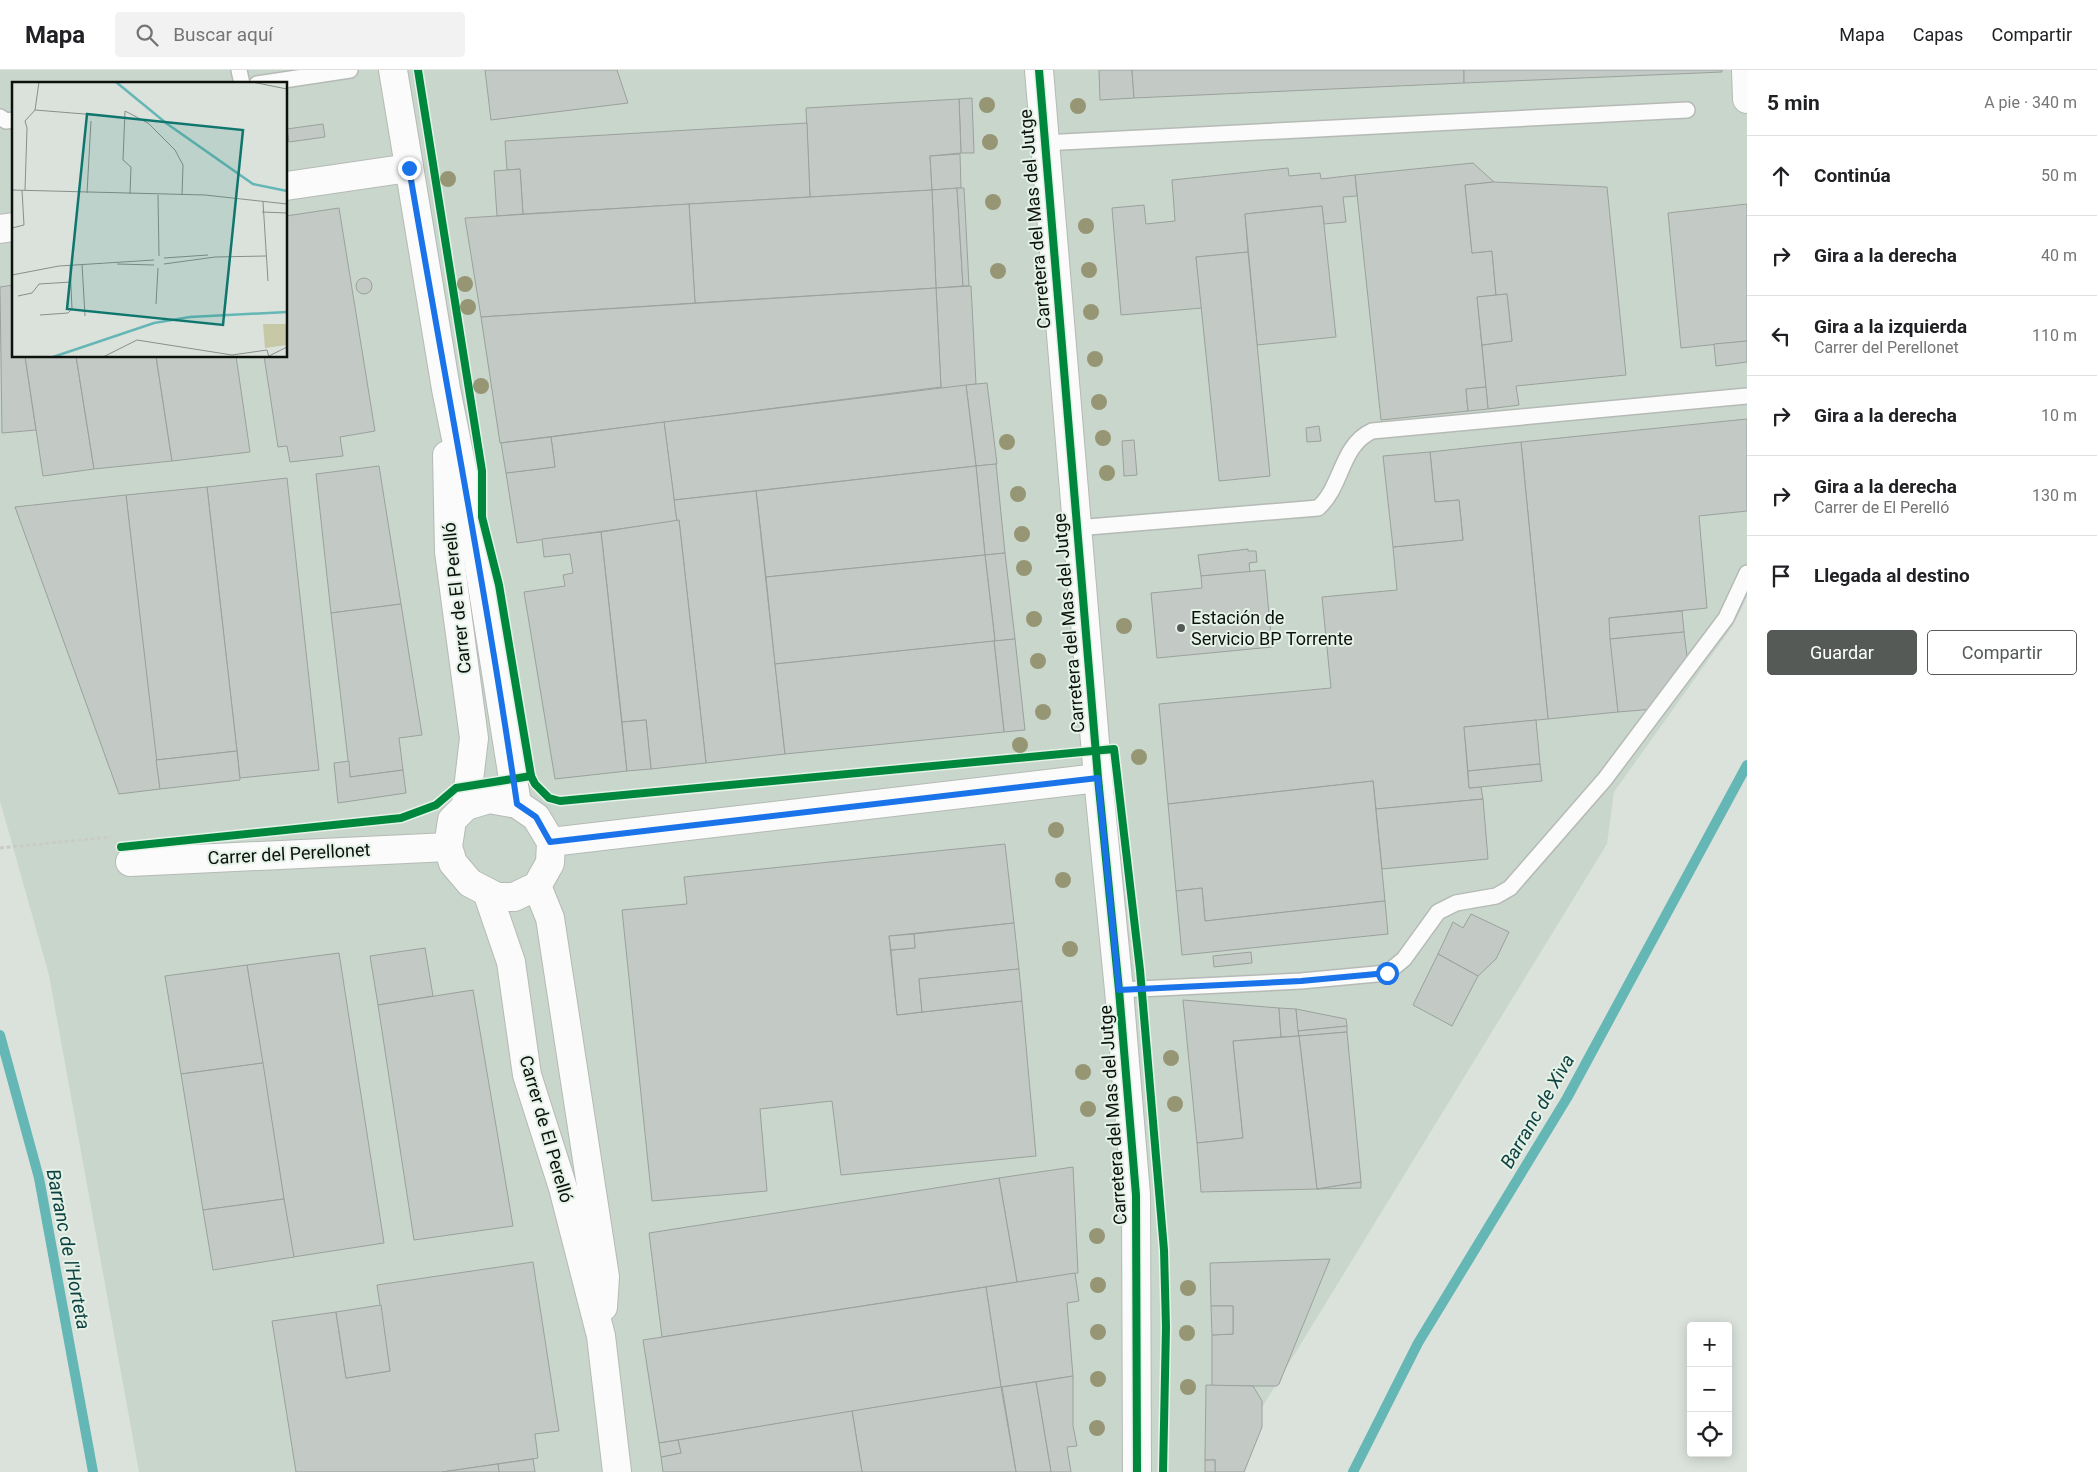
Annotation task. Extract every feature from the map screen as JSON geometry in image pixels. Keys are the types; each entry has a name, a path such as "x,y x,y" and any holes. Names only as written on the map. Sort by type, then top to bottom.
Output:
{"street":[{"name":"Carrer de El Perelló","path":"393,70 446,389 470,503 517,804"},
{"name":"Carretera del Mas del Jutge","path":"1039,70 1043,143 1076,528 1136,1195 1136,1472"},
{"path":"1746,70 1747,99"},
{"path":"288,186 409,168"},
{"name":"Carrer de El Perelló","path":"446,389 449,552 474,738 466,806"},
{"path":"550,842 1098,778"},
{"path":"489,799 517,804 536,817 550,842 550,864 537,886 514,897 497,897 470,882 453,863 448,847 452,820 466,806 489,799"},
{"name":"Carrer del Perellonet","path":"130,862 448,847"},
{"name":"Carrer de El Perelló","path":"537,886 550,918 605,1277 601,1336"},
{"name":"Carrer de El Perelló","path":"487,892 511,962 527,1075 563,1188 601,1336 617,1472"}],"lane":[{"path":"270,82 350,70"},
{"path":"1043,143 1687,110"},
{"path":"0,118 6,121 12,120"},
{"path":"1076,528 1318,508 1327,499 1353,444 1361,436 1372,431 1747,396"},
{"path":"1119,990 1301,981 1387,973 1404,959 1438,912 1456,903 1496,896 1510,888 1605,779 1726,618 1747,573"}],"path":[{"path":"0,848 114,837"}],"shaded area":[{"path":"0,70 1747,70 1747,597 1734,624 1614,792 1607,844 1245,1435 1230,1472 139,1472 49,975 0,801"}],"building":[{"path":"485,70 617,70 628,103 491,120"},
{"path":"1099,70 1132,70 1134,98 1100,100"},
{"path":"1132,70 1464,70 1464,83 1134,98"},
{"path":"1464,70 1722,70 1722,72 1464,83"},
{"path":"972,98 974,153 961,153 959,99"},
{"path":"959,99 961,153 930,156 932,190 810,197 806,108"},
{"path":"807,123 810,197 523,214 520,169 507,170 505,141"},
{"path":"323,124 325,137 289,142 288,129"},
{"path":"960,154 961,188 932,190 930,156"},
{"path":"1473,163 1494,182 1465,185 1472,253 1492,251 1496,295 1477,297 1486,387 1466,389 1468,411 1381,420 1355,175"},
{"path":"1288,168 1289,176 1320,173 1321,179 1355,175 1357,196 1343,197 1346,222 1324,224 1322,206 1245,214 1248,252 1196,257 1202,308 1121,315 1112,208 1144,205 1146,224 1175,221 1172,180"},
{"path":"520,169 523,214 497,216 494,171"},
{"path":"1494,182 1607,187 1626,375 1516,386 1519,405 1488,409 1482,345 1512,341 1507,294 1496,295 1492,251 1472,253 1465,185"},
{"path":"957,188 963,286 936,288 932,190"},
{"path":"957,188 964,188 969,286 963,286"},
{"path":"932,190 936,288 695,303 689,204"},
{"path":"689,204 695,303 481,317 465,218"},
{"path":"1747,204 1747,341 1681,348 1668,213"},
{"path":"1322,206 1336,337 1257,345 1245,214"},
{"path":"339,208 375,431 340,437 343,456 290,462 287,446 278,447 264,358 288,358 288,216"},
{"path":"1248,252 1270,476 1219,481 1196,257"},
{"path":"364,278 370,280 372,286 370,292 364,294 358,292 356,286 358,280"},
{"path":"12,285 12,358 25,358 36,430 2,433 0,287"},
{"path":"971,286 976,384 941,389 936,288"},
{"path":"936,288 941,387 500,443 481,317"},
{"path":"1507,294 1512,341 1482,345 1477,297"},
{"path":"1747,341 1747,362 1716,366 1714,344"},
{"path":"25,358 76,358 94,469 43,476"},
{"path":"76,358 156,358 172,461 94,469"},
{"path":"156,358 236,358 250,452 172,461"},
{"path":"987,383 997,464 976,466 966,385"},
{"path":"966,385 976,466 674,500 664,422"},
{"path":"1486,387 1488,409 1468,411 1466,389"},
{"path":"1747,419 1747,511 1699,516 1707,608 1609,618 1618,712 1548,719 1521,442"},
{"path":"664,422 677,521 517,543 506,473 555,467 551,437"},
{"path":"1319,426 1321,441 1307,442 1306,428"},
{"path":"551,437 555,467 506,473 501,443"},
{"path":"1134,440 1137,475 1124,476 1122,441"},
{"path":"1521,442 1548,719 1464,727 1469,788 1481,787 1483,799 1376,809 1373,781 1168,804 1159,704 1331,688 1322,597 1397,590 1393,547 1463,540 1459,500 1435,502 1430,452"},
{"path":"1430,452 1435,502 1459,500 1463,540 1393,547 1383,456"},
{"path":"996,464 1005,553 985,555 976,466"},
{"path":"379,466 401,604 331,613 316,474"},
{"path":"976,466 985,555 766,577 756,491"},
{"path":"287,478 319,770 240,778 207,487"},
{"path":"207,487 237,751 156,760 126,495"},
{"path":"756,491 785,754 706,763 679,520 677,521 674,500"},
{"path":"126,495 160,789 119,794 15,507"},
{"path":"679,520 706,763 651,769 646,720 622,722 601,532"},
{"path":"601,532 627,771 555,779 524,592 565,586 563,575 573,573 570,554 544,557 542,539"},
{"path":"1248,549 1248,551 1256,551 1257,562 1249,563 1250,572 1201,576 1198,555"},
{"path":"1005,553 1015,639 995,641 985,555"},
{"path":"985,555 995,641 775,664 766,577"},
{"path":"1265,570 1272,647 1157,658 1151,593 1202,588 1201,576"},
{"path":"401,604 422,735 399,738 403,770 350,777 331,613"},
{"path":"1682,611 1684,632 1610,639 1609,618"},
{"path":"1684,632 1688,664 1654,709 1618,712 1610,639"},
{"path":"1015,639 1025,730 1004,732 994,641"},
{"path":"994,641 1004,732 785,754 775,664"},
{"path":"646,720 651,769 627,771 622,722"},
{"path":"1536,720 1540,764 1468,771 1464,727"},
{"path":"237,751 240,780 160,789 156,760"},
{"path":"349,761 350,777 403,770 406,793 338,803 334,763"},
{"path":"1540,764 1542,781 1469,788 1468,771"},
{"path":"1373,781 1385,901 1205,921 1202,888 1176,891 1168,804"},
{"path":"1483,799 1488,859 1382,869 1376,809"},
{"path":"1005,844 1014,923 889,936 897,1015 1022,1001 1036,1156 841,1175 832,1101 760,1109 767,1191 652,1201 622,910 687,904 684,877"},
{"path":"1202,888 1205,921 1385,901 1388,934 1182,955 1176,891"},
{"path":"1471,914 1509,932 1496,959 1478,976 1438,954 1453,922 1463,928"},
{"path":"1014,923 1019,969 919,979 922,1012 897,1015 891,950 915,948 914,934"},
{"path":"914,934 915,948 891,950 889,936"},
{"path":"425,948 433,996 378,1005 370,956"},
{"path":"1251,952 1252,963 1214,967 1213,956"},
{"path":"339,953 384,1243 293,1257 247,965"},
{"path":"1438,954 1478,976 1452,1026 1413,1005"},
{"path":"247,965 263,1063 181,1074 165,976"},
{"path":"1019,969 1022,1001 922,1012 919,979"},
{"path":"473,990 513,1226 414,1240 378,1005"},
{"path":"1183,1000 1279,1008 1281,1037 1233,1041 1243,1138 1197,1143"},
{"path":"1279,1008 1296,1009 1299,1036 1281,1037"},
{"path":"1296,1009 1346,1019 1347,1026 1298,1031"},
{"path":"1347,1026 1347,1032 1299,1036 1298,1031"},
{"path":"1347,1032 1361,1182 1317,1189 1299,1036"},
{"path":"1299,1036 1317,1189 1201,1192 1197,1143 1243,1138 1233,1041"},
{"path":"263,1063 284,1199 203,1210 181,1074"},
{"path":"1073,1167 1078,1273 1017,1282 999,1178"},
{"path":"999,1178 1017,1282 662,1337 649,1233"},
{"path":"1361,1182 1361,1188 1317,1189"},
{"path":"284,1199 294,1257 213,1270 203,1210"},
{"path":"1330,1259 1279,1384 1277,1386 1212,1386 1212,1335 1233,1334 1233,1306 1211,1306 1210,1263"},
{"path":"533,1262 559,1431 535,1434 538,1458 442,1472 296,1472 272,1321 336,1312 346,1378 390,1371 377,1285"},
{"path":"1075,1273 1079,1301 1067,1303 1073,1376 1001,1387 986,1287"},
{"path":"986,1287 1001,1387 659,1443 643,1340"},
{"path":"381,1305 390,1371 346,1378 336,1312"},
{"path":"1211,1306 1233,1306 1233,1334 1212,1335"},
{"path":"1073,1376 1073,1426 1077,1446 1067,1447 1071,1472 1051,1472 1036,1382"},
{"path":"1036,1382 1051,1472 1016,1472 1002,1387"},
{"path":"1206,1385 1253,1386 1262,1401 1262,1427 1244,1472 1215,1472 1215,1460 1205,1460"},
{"path":"1001,1387 1016,1472 862,1472 852,1411"},
{"path":"852,1411 862,1472 663,1472 661,1457 681,1453 678,1440"},
{"path":"678,1440 681,1453 661,1457 659,1443"},
{"path":"533,1459 535,1472 499,1472 498,1464"},
{"path":"1205,1460 1215,1460 1215,1472 1205,1472"},
{"path":"498,1464 499,1472 442,1472"}],"waterway":[{"name":"Barranc de Xiva","path":"1353,1472 1418,1343 1567,1098 1747,765"},
{"name":"Barranc de l'Horteta","path":"0,1035 39,1178 93,1472"}],"cycle path":[{"path":"418,70 482,471 482,517 499,585 531,776 535,784 549,798 560,801 1114,749 1140,970 1164,1250 1166,1327 1163,1472"},
{"path":"1039,70 1098,778 1119,990 1136,1195 1137,1472"},
{"path":"121,847 401,818 436,805 456,788 531,776"}],"place":[{"name":"Estación de Servicio BP Torrente","path":"1181,628"}],"route":[{"path":"409,168 446,389 470,503 517,804 536,817 550,842 1098,778 1119,990 1301,981 1387,973"}]}
